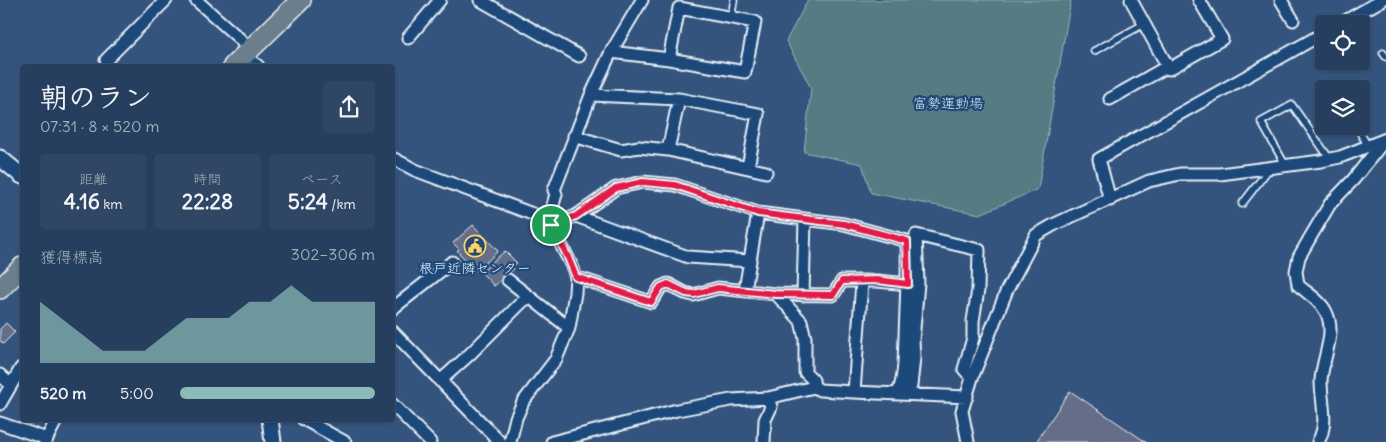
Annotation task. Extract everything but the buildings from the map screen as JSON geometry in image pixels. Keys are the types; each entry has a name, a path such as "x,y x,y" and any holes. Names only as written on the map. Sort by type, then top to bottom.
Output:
{"main road":[{"path":"246,60 301,0"},
{"path":"0,289 20,269"}],"street":[{"path":"106,60 166,0"},
{"path":"196,0 240,40 246,60"},
{"path":"408,38 440,0"},
{"path":"480,0 579,56"},
{"path":"510,442 516,418 523,402 556,359 569,328 576,293 576,277 551,223 551,212 556,194 554,190 591,95 611,52 642,0"},
{"path":"1131,0 1169,69 1222,39 1200,0"},
{"path":"1281,0 1293,20"},
{"path":"1356,15 1382,0"},
{"path":"611,52 669,59 745,72 755,22 679,8 669,59"},
{"path":"1110,200 1099,159 1315,38"},
{"path":"1110,99 1168,66"},
{"path":"591,95 679,99 758,114 748,167"},
{"path":"668,150 679,99"},
{"path":"574,136 621,150 639,148 668,150 766,172"},
{"path":"968,442 962,411 972,378 1007,290 1036,234 1149,181 1180,174 1220,174 1330,159 1386,139"},
{"path":"1318,442 1324,428 1322,381 1330,336 1330,324 1327,312 1321,304 1298,285 1296,271 1299,257 1330,204 1353,180 1386,139"},
{"path":"0,158 20,174"},
{"path":"396,164 551,223 576,216 616,188 643,182 675,185 758,213 844,224 907,241 908,284 903,394"},
{"path":"745,290 758,213"},
{"path":"576,216 688,257 750,261"},
{"path":"803,295 805,218"},
{"path":"903,394 910,386 914,358 913,340 918,283 916,235 979,250 978,290 973,321 973,338 964,369 972,378"},
{"path":"395,307 452,262"},
{"path":"576,277 651,302 661,287 668,284 686,293 694,294 718,288 803,295 833,295 842,281 862,282 877,280 908,284"},
{"path":"508,280 569,328"},
{"path":"854,392 862,282"},
{"path":"776,294 801,321 804,338 805,372 813,380 814,387"},
{"path":"440,380 470,355 528,296"},
{"path":"395,334 500,442"},
{"path":"0,404 20,368"},
{"path":"0,375 11,386"},
{"path":"552,442 677,410 739,399 768,398 814,387 820,390 967,397"},
{"path":"764,442 765,420 771,407 768,398"},
{"path":"395,407 430,442"},
{"path":"0,423 46,440 55,422"},
{"path":"270,422 273,442"},
{"path":"308,422 345,442"}],"lane":[{"path":"731,18 734,0"},
{"path":"1094,52 1144,24"},
{"path":"1286,166 1261,122 1292,105 1330,159"},
{"path":"1361,135 1368,146"},
{"path":"1242,204 1270,168"}],"green space":[{"name":"富勢運動場","path":"808,0 1071,0 1038,189 980,214 871,193 862,164 804,152 811,88 786,41"}],"place":[{"name":"根戸近隣センター","path":"475,246"}],"route":[{"path":"643,182 675,185 758,213 823,220 907,241 908,284 877,280 862,282 842,281 833,295 803,295 718,288 694,294 686,293 668,284 661,287 651,302 576,277 551,225 576,216 616,188 643,182"}]}
